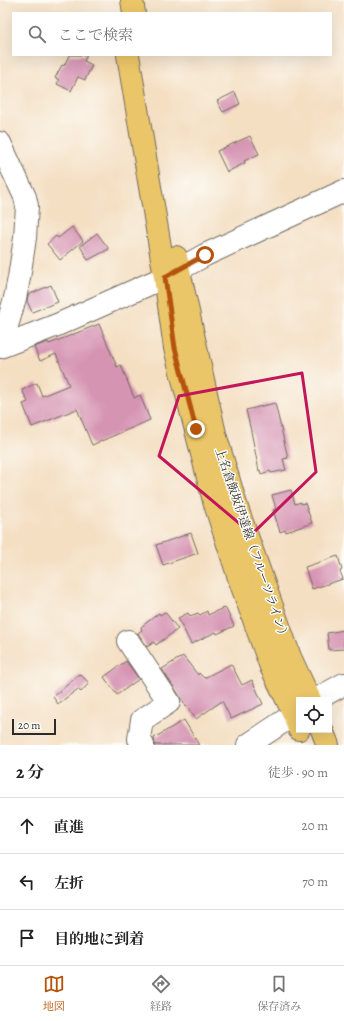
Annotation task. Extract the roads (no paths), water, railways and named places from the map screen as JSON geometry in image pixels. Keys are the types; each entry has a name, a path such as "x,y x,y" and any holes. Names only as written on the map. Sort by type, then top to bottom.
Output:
{"main road":[{"path":"118,0 120,12"},
{"path":"132,0 134,12"},
{"name":"上名倉飯坂伊達線（フルーツライン）","path":"128,56 171,273 214,434 237,508 290,657 309,697"},
{"name":"上名倉飯坂伊達線（フルーツライン）","path":"142,56 171,273 175,348 214,501 271,667 296,717"},
{"name":"上名倉飯坂伊達線（フルーツライン）","path":"302,733 305,745"},
{"path":"323,733 328,745"}],"street":[{"path":"0,143 28,206 25,238 15,298 7,326 0,343"},
{"path":"0,347 57,324 171,273 223,246 344,191"},
{"path":"128,641 169,702 142,720 139,739 143,745"},
{"path":"321,697 344,684"},
{"path":"248,745 296,722"}]}
